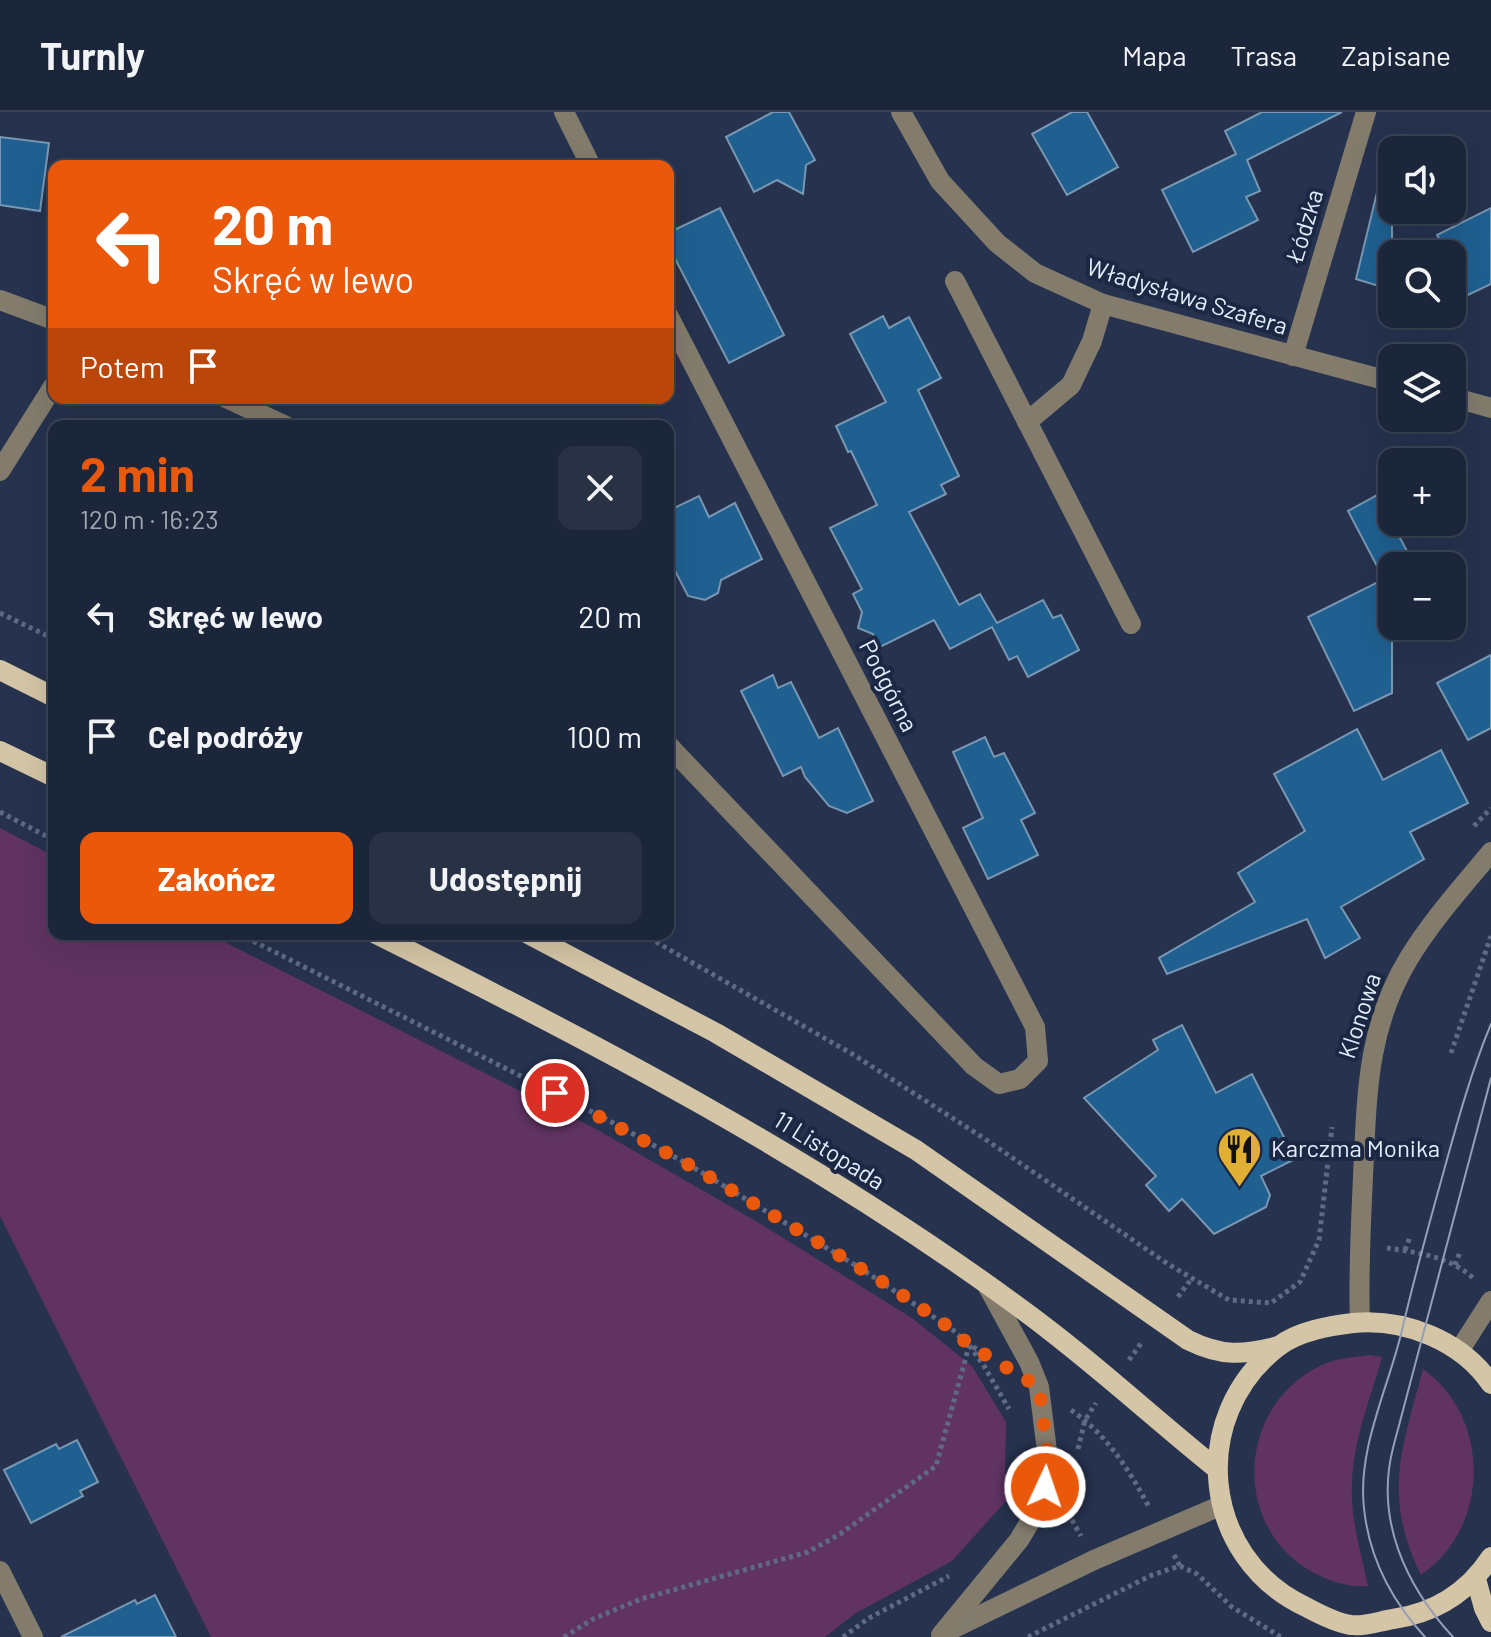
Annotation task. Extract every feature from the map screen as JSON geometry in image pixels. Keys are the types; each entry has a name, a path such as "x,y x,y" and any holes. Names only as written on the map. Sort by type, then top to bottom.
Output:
{"main road":[{"path":"0,670 48,694"},
{"path":"0,751 48,774"},
{"name":"11 Listopada","path":"388,940 702,1104 839,1187 1020,1307 1143,1405 1217,1469"},
{"name":"11 Listopada","path":"539,940 716,1033 916,1150 1188,1340 1208,1350 1243,1355 1279,1346"},
{"path":"1369,1637 1352,1625 1291,1600 1264,1580 1233,1541 1220,1506 1217,1469 1222,1435 1233,1403 1252,1374 1279,1346 1323,1328 1360,1322 1423,1332 1459,1351 1481,1368 1491,1384"},
{"path":"1352,1625 1418,1614 1446,1602 1476,1579 1491,1557"},
{"path":"1476,1579 1491,1622"}],"street":[{"path":"564,112 588,160"},
{"name":"Władysława Szafera","path":"901,112 940,181 997,243 1035,273 1103,304 1378,378"},
{"name":"Łódzka","path":"1293,356 1366,112"},
{"path":"955,281 1131,624"},
{"path":"0,300 48,318"},
{"path":"1027,422 1071,385 1092,341 1103,304"},
{"name":"Podgórna","path":"674,327 1035,1027 1038,1061 1020,1079 999,1084 974,1066 674,751"},
{"path":"0,471 48,395"},
{"path":"1466,401 1491,408"},
{"path":"239,404 273,420"},
{"name":"Klonowa","path":"1360,1322 1360,1244 1368,1076 1386,1006 1408,959 1491,852"},
{"path":"939,1636 1019,1540 1037,1510 1049,1467 1039,1387 1029,1362 987,1285"},
{"path":"1459,1351 1486,1294"},
{"path":"939,1636 1220,1506"},
{"path":"0,1571 8,1607 33,1637"}],"path":[{"path":"0,613 48,636"},
{"path":"1471,829 1491,808"},
{"path":"0,812 48,837"},
{"path":"1451,1053 1491,936"},
{"path":"251,940 593,1112 691,1166 889,1286 953,1330 969,1345 1039,1387 1105,1438 1126,1467 1180,1566 1197,1574 1232,1607 1281,1637"},
{"path":"653,940 854,1055 1192,1278"},
{"path":"1405,1250 1410,1237"},
{"path":"1319,1240 1405,1250 1455,1265 1464,1269 1486,1294"},
{"path":"1455,1265 1460,1252"},
{"path":"564,1637 593,1619 641,1599 808,1552 840,1534 936,1466 969,1345"},
{"path":"1028,1637 1152,1575 1180,1566"},
{"path":"843,1637 869,1618 953,1574"}],"shaded area":[{"path":"0,828 48,853 48,940 221,940 596,1129 756,1221 912,1318 972,1366 1006,1422 1005,1474 1014,1492 952,1561 856,1613 825,1637 211,1637 0,1216"},
{"path":"1370,1355 1382,1357 1353,1467 1354,1522 1368,1586 1359,1586 1334,1582 1319,1575 1304,1567 1280,1545 1264,1520 1256,1491 1255,1461 1261,1432 1275,1405 1295,1382 1322,1365"},
{"path":"1423,1369 1445,1390 1461,1415 1471,1443 1474,1472 1470,1501 1460,1529 1444,1554 1421,1575 1409,1546 1399,1496 1403,1448"}],"building":[{"path":"773,112 789,112 815,160 806,165 803,194 777,180 754,192 726,137"},
{"path":"1072,112 1087,112 1118,167 1067,195 1032,134"},
{"path":"1262,112 1342,112 1247,160 1260,191 1246,197 1258,220 1193,252 1162,190 1236,154 1225,131"},
{"path":"0,137 49,143 40,211 0,205"},
{"path":"1378,188 1378,224 1392,224 1392,240 1378,240 1378,286 1356,279"},
{"path":"720,208 784,335 729,363 674,257 674,230"},
{"path":"1491,208 1491,284 1468,295 1466,240 1440,240 1437,235 1459,224 1466,224 1466,220"},
{"path":"883,316 889,328 909,317 941,378 918,390 959,476 941,485 946,494 909,512 959,605 980,594 997,623 1043,600 1053,618 1061,615 1079,650 1028,677 1017,656 1009,660 992,627 950,649 934,620 880,647 873,634 858,628 862,612 853,594 862,589 830,528 877,505 836,426 886,402 850,334"},
{"path":"1377,495 1378,536 1399,536 1408,552 1378,552 1377,566 1348,511"},
{"path":"699,496 709,517 735,503 762,559 721,580 718,593 705,600 688,596 674,569 674,508"},
{"path":"1378,582 1378,640 1392,640 1392,693 1354,711 1308,617"},
{"path":"1491,655 1491,728 1468,740 1437,683"},
{"path":"773,675 778,688 791,682 819,738 838,728 873,801 847,813 829,806 805,777 801,767 783,776 741,691"},
{"path":"1357,729 1383,780 1441,750 1468,803 1410,832 1424,859 1341,907 1360,938 1325,958 1307,919 1167,974 1159,958 1255,902 1238,873 1305,831 1274,774"},
{"path":"985,737 994,757 1004,753 1035,813 1021,820 1038,855 988,879 963,828 983,818 953,752"},
{"path":"1182,1025 1216,1093 1252,1074 1295,1159 1261,1176 1270,1195 1266,1207 1214,1234 1182,1199 1169,1211 1146,1185 1156,1176 1084,1098 1158,1050 1153,1040"},
{"path":"77,1440 98,1482 80,1491 83,1496 31,1523 4,1470 56,1444 59,1449"},
{"path":"155,1595 176,1637 61,1637 135,1600 137,1604"}],"tram line":[{"path":"1425,1637 1393,1594 1371,1544 1364,1508 1365,1462 1454,1136 1491,1024"},
{"path":"1453,1637 1421,1596 1398,1550 1391,1525 1388,1474 1491,1078"}],"place":[{"name":"Karczma Monika","path":"1240,1188"}],"route":[{"path":"555,1093 691,1166 816,1241 889,1286 953,1330 969,1345 1014,1369 1039,1387 1049,1467 1045,1487"}]}
